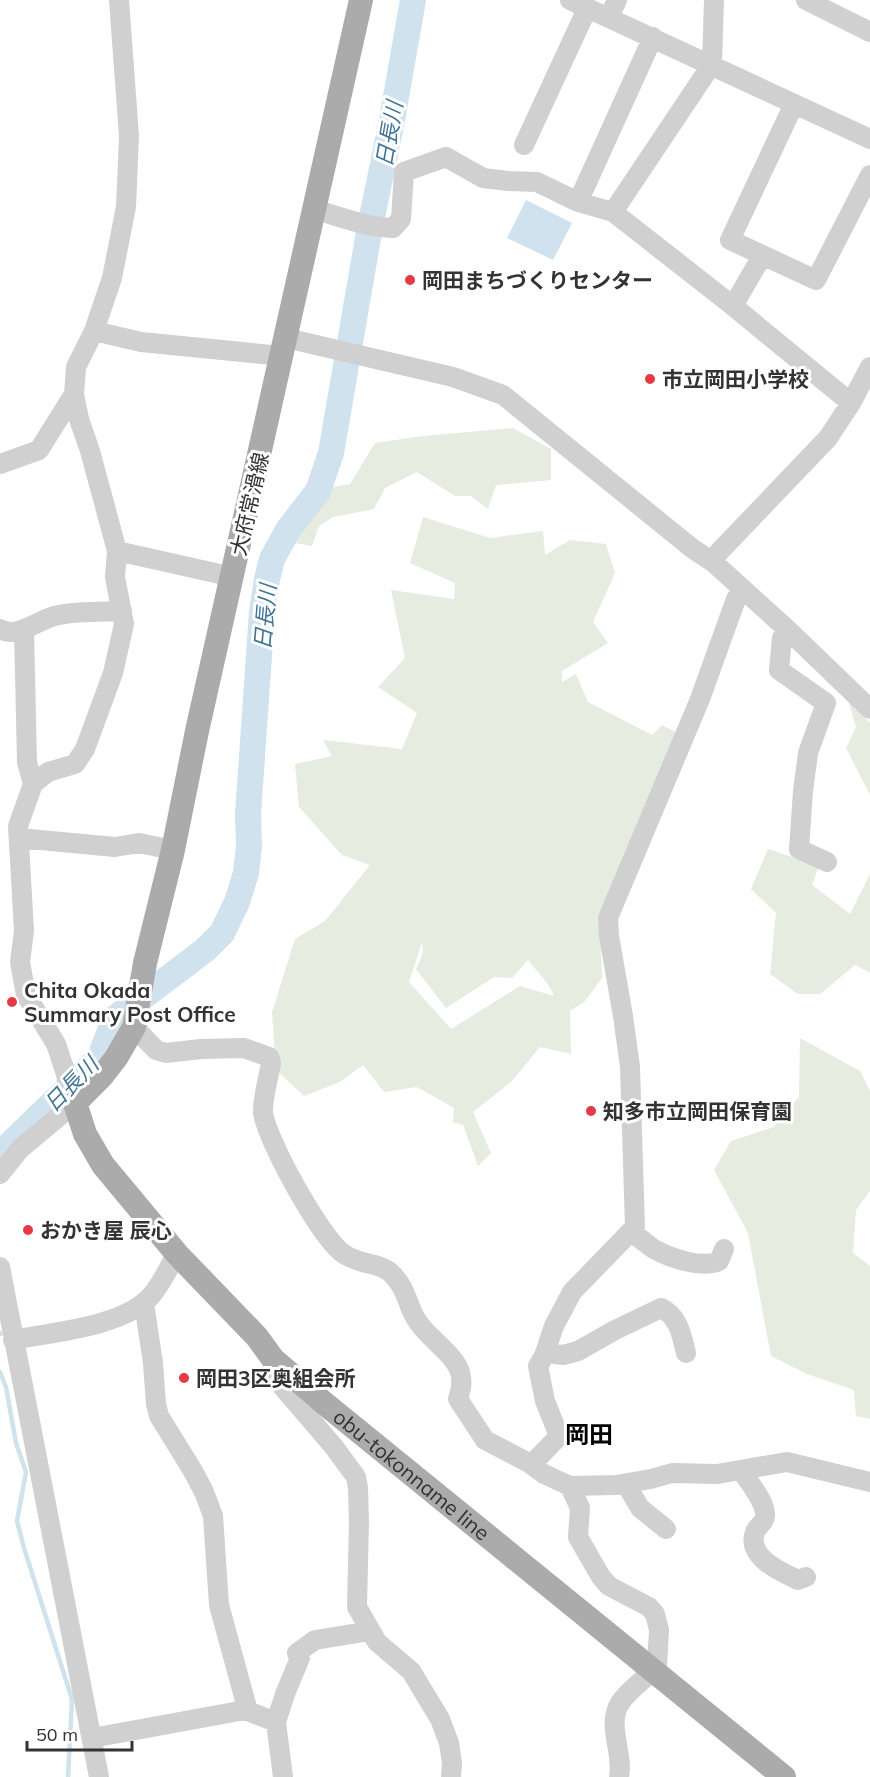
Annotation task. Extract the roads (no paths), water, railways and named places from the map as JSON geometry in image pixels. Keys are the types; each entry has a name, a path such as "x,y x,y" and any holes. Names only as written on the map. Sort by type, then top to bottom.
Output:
{"main road":[{"name":"大府常滑線","path":"137,1008 145,963 361,0"},
{"path":"71,1093 102,1076 116,1058 137,1008"},
{"name":"obu-tokonname line","path":"71,1093 85,1134 103,1165 177,1254 257,1337 273,1359 784,1777"}],"street":[{"path":"0,1174 71,1093 56,1044 26,995 20,962 24,931 18,826 33,784 48,772 75,764 85,749 113,673 124,624 115,576 117,551 74,394 76,367 94,331 112,278 126,207 129,136 119,0"},
{"path":"614,212 712,64 714,0"},
{"path":"806,0 870,32"},
{"path":"524,145 579,4 613,9 653,37 870,139"},
{"path":"578,202 653,37"},
{"path":"794,104 730,240 816,280 870,175"},
{"path":"314,209 371,226 393,228 401,219 404,172 446,157 483,177 508,182 537,182 578,202 614,212 734,306 851,403"},
{"path":"734,306 762,256"},
{"path":"94,331 138,342 284,347 348,353 453,377 503,395 675,535 712,562 788,630 870,709"},
{"path":"712,562 828,438 851,403 870,367"},
{"path":"0,464 39,450 74,394"},
{"path":"117,551 232,577"},
{"path":"529,1463 535,1461 559,1436 545,1401 538,1366 555,1326 572,1292 631,1233 636,1223 630,1067 608,918 700,699 736,599 743,590"},
{"path":"0,629 5,632 24,629 57,615 122,611"},
{"path":"24,629 27,762 33,784"},
{"path":"788,630 782,638 779,670 826,703 808,753 798,833 799,849 826,862"},
{"path":"19,838 115,847 139,843 172,850"},
{"path":"137,1008 156,1050 166,1053 244,1048 269,1057 271,1063 263,1112 280,1159 315,1218 341,1253 357,1263 380,1266 392,1274 408,1298 416,1320 460,1371 462,1386 458,1399 484,1440 570,1486 626,1484 672,1473 717,1474 787,1462 870,1482"},
{"path":"631,1233 663,1253 693,1262 712,1265 719,1262 724,1250"},
{"path":"13,1340 102,1323 123,1315 152,1296 177,1254"},
{"path":"0,1267 99,1777"},
{"path":"144,1303 159,1416 193,1471 213,1516 219,1605 246,1704 245,1710"},
{"path":"546,1350 563,1355 578,1351 615,1330 662,1308 668,1311 675,1320 686,1353"},
{"path":"273,1359 274,1372 281,1385 334,1447 356,1477 359,1522 357,1607 377,1642 411,1671 440,1719 449,1743 452,1762 451,1777"},
{"path":"742,1471 761,1502 765,1515 764,1522 756,1529 754,1536 759,1554 763,1560 784,1574 798,1580 806,1577"},
{"path":"626,1484 640,1508 666,1529"},
{"path":"570,1486 580,1508 578,1537 601,1577 609,1586 649,1607 655,1614 659,1630 657,1666 621,1701 617,1710 615,1731 621,1767 619,1777"},
{"path":"283,1777 276,1722 300,1658 297,1653 315,1640 370,1630"},
{"path":"92,1738 245,1710 276,1722"}],"water":[{"path":"526,200 572,223 553,260 507,238"}],"waterway":[{"name":"日長川","path":"0,1154 100,1057 115,1018 205,950 222,933 237,902 246,873 249,846 248,814 262,612 267,579 272,559 288,530 318,491 331,453 369,232 413,0"},
{"path":"0,1372 6,1387 16,1443 26,1472 17,1521 72,1699 68,1777"}],"place":[{"name":"岡田まちづくりセンター","path":"410,280"},
{"name":"市立岡田小学校","path":"650,379"},
{"name":"Chita Okada Summary Post Office","path":"12,1002"},
{"name":"知多市立岡田保育園","path":"591,1111"},
{"name":"おかき屋 辰心","path":"28,1230"},
{"name":"岡田3区奥組会所","path":"184,1378"}],"district":[{"name":"岡田","path":"589,1434"}]}
